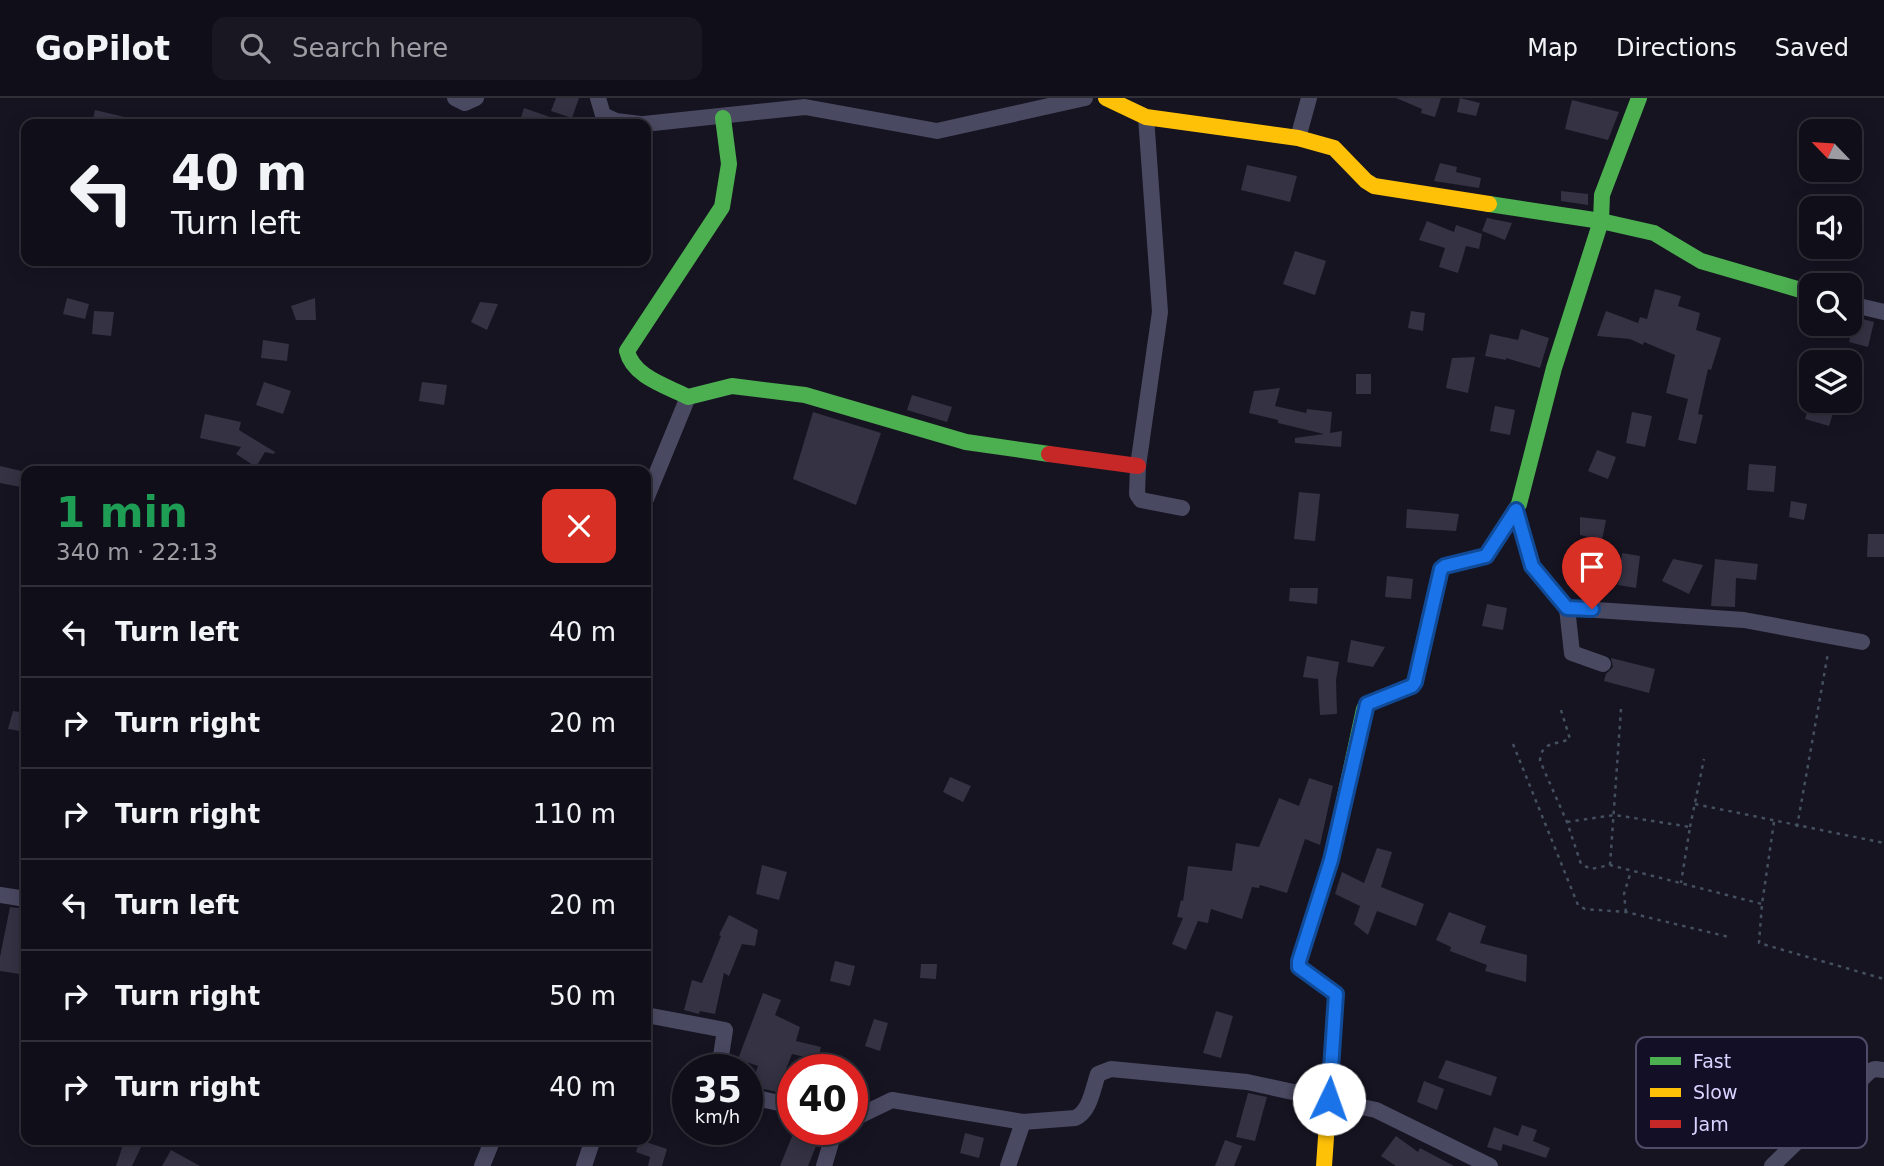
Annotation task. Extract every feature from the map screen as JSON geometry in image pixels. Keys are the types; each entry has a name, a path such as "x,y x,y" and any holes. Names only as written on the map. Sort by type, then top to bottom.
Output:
{"street":[{"path":"455,98 465,103 476,98"},
{"path":"598,98 603,115 612,119"},
{"path":"651,123 723,118 805,107 937,131 1084,98"},
{"path":"1106,98 1146,117 1298,138 1338,150 1366,181 1374,186 1601,221 1654,233 1701,261 1799,290"},
{"path":"1298,138 1310,98"},
{"path":"1324,1166 1336,994 1299,967 1299,961 1331,860 1364,709 1367,704 1412,686 1441,569 1486,556 1516,510 1554,368 1601,221 1602,195 1639,98"},
{"path":"1146,117 1160,312 1138,466 1137,494 1141,500 1182,508"},
{"path":"723,118 729,164 722,207 627,351 627,358 634,368 688,397 732,386 805,395 966,442 1138,466"},
{"path":"1862,307 1884,312"},
{"path":"651,487 688,397"},
{"path":"1516,510 1532,566 1567,608 1572,653 1603,664"},
{"path":"1567,608 1744,620 1862,642"},
{"path":"0,895 21,898"},
{"path":"651,1016 725,1030 721,1054"},
{"path":"868,1112 892,1100 1023,1122 1081,1116 1098,1074 1111,1069 1247,1082 1383,1112 1490,1166"},
{"path":"1867,1073 1870,1070 1884,1070"},
{"path":"1008,1166 1023,1122"},
{"path":"482,1166 491,1145"},
{"path":"584,1166 591,1145"},
{"path":"824,1166 830,1145"},
{"path":"1772,1166 1790,1148"}],"path":[{"path":"1797,827 1831,636"},
{"path":"1610,865 1621,709"},
{"path":"1561,710 1570,739 1544,747 1540,761 1567,822 1581,864 1591,869 1610,865 1762,904"},
{"path":"1513,744 1578,905 1585,909 1626,912 1729,937"},
{"path":"1681,884 1704,759"},
{"path":"1695,804 1884,843"},
{"path":"1567,822 1615,815 1690,827"},
{"path":"1774,822 1762,904 1760,944 1884,979"},
{"path":"1626,912 1623,894 1631,871"}],"building":[{"path":"556,98 579,98 572,118 551,111"},
{"path":"1396,98 1441,98 1435,117 1421,113 1422,109"},
{"path":"1460,98 1480,103 1476,116 1457,112"},
{"path":"1572,100 1619,112 1608,140 1565,129"},
{"path":"524,108 555,119 521,119"},
{"path":"95,110 133,119 93,119"},
{"path":"1440,163 1457,167 1456,172 1481,178 1479,188 1434,181"},
{"path":"1247,165 1297,176 1290,202 1241,190"},
{"path":"1561,191 1588,194 1588,205 1561,201"},
{"path":"1487,218 1512,223 1505,240 1482,231"},
{"path":"1427,221 1454,232 1456,225 1482,234 1479,249 1466,246 1458,273 1439,267 1445,248 1419,240"},
{"path":"1295,251 1326,261 1315,295 1283,284"},
{"path":"1655,289 1681,296 1678,306 1700,313 1696,330 1721,338 1711,370 1708,369 1698,414 1703,415 1696,444 1678,440 1688,399 1666,393 1675,355 1644,342 1643,345 1630,339 1597,336 1606,311 1638,323 1640,317 1647,319"},
{"path":"67,298 89,304 85,319 63,314"},
{"path":"315,298 316,320 296,320 291,306"},
{"path":"480,302 498,304 487,330 471,322"},
{"path":"94,311 114,312 111,336 92,334"},
{"path":"1411,311 1425,313 1423,331 1408,328"},
{"path":"1862,319 1874,322 1868,347 1849,342 1850,336 1862,336"},
{"path":"1521,329 1549,338 1540,368 1506,358 1485,356 1490,334 1518,340"},
{"path":"263,340 289,344 287,361 261,358"},
{"path":"1475,357 1468,393 1446,388 1452,358"},
{"path":"1356,374 1371,374 1371,394 1356,394"},
{"path":"264,382 291,391 283,414 256,405"},
{"path":"422,382 447,385 444,405 419,401"},
{"path":"1280,388 1275,406 1306,413 1307,409 1332,412 1330,433 1342,431 1341,447 1295,443 1295,438 1324,434 1249,413 1254,391"},
{"path":"912,395 952,407 947,422 907,410"},
{"path":"1495,406 1515,410 1510,435 1490,431"},
{"path":"813,412 881,433 856,505 793,479"},
{"path":"1632,412 1652,416 1645,447 1626,443"},
{"path":"1807,413 1833,413 1829,426 1805,419"},
{"path":"205,414 241,422 239,430 275,452 265,452 254,466 236,454 241,447 200,438"},
{"path":"1597,450 1616,457 1608,479 1588,471"},
{"path":"1749,464 1776,466 1774,492 1747,490"},
{"path":"0,466 21,471 21,487 0,483"},
{"path":"1299,492 1320,494 1315,541 1294,539"},
{"path":"1791,501 1807,504 1804,520 1789,517"},
{"path":"1407,509 1459,514 1456,531 1406,528"},
{"path":"1580,517 1606,520 1602,540 1580,535"},
{"path":"1868,534 1884,534 1884,557 1867,557"},
{"path":"1622,553 1640,556 1636,588 1618,585"},
{"path":"1673,559 1703,565 1689,594 1662,581"},
{"path":"1715,559 1758,564 1756,580 1736,578 1735,607 1711,606"},
{"path":"1387,576 1413,579 1411,599 1385,597"},
{"path":"1290,588 1318,588 1317,604 1289,601"},
{"path":"1487,604 1507,608 1503,630 1482,626"},
{"path":"1351,640 1385,647 1373,667 1347,662"},
{"path":"1307,656 1339,662 1336,680 1337,714 1320,715 1318,679 1303,677"},
{"path":"1611,658 1655,669 1649,693 1604,681 1606,674 1613,667"},
{"path":"13,711 21,712 21,731 8,729"},
{"path":"950,777 971,786 963,802 943,792"},
{"path":"1309,778 1333,786 1320,845 1305,839 1287,893 1260,885 1259,888 1252,887 1242,919 1211,909 1208,923 1198,921 1186,950 1172,944 1183,918 1177,917 1181,900 1183,901 1188,866 1232,871 1236,843 1259,847 1279,798 1299,806"},
{"path":"1377,848 1392,852 1381,887 1424,904 1416,926 1377,911 1368,935 1354,924 1360,906 1335,894 1342,872 1364,883"},
{"path":"762,865 787,872 779,900 756,894"},
{"path":"10,907 21,908 21,974 0,971 0,957"},
{"path":"1449,912 1486,926 1480,943 1527,955 1526,982 1485,971 1487,965 1450,951 1451,947 1436,940"},
{"path":"729,915 758,930 755,946 742,944 729,976 724,973 715,1014 684,1010 692,980 702,983"},
{"path":"835,961 855,966 850,986 830,981"},
{"path":"921,964 937,964 936,979 920,978"},
{"path":"763,993 781,1000 775,1015 800,1027 796,1041 821,1047 819,1054 777,1054 777,1092 763,1089 763,1054 740,1054"},
{"path":"1216,1011 1233,1016 1221,1058 1203,1053"},
{"path":"874,1019 888,1023 880,1051 865,1046"},
{"path":"1446,1060 1497,1077 1491,1096 1438,1078"},
{"path":"1424,1081 1444,1089 1437,1110 1417,1102"},
{"path":"1248,1093 1267,1097 1255,1141 1236,1137"},
{"path":"1522,1125 1537,1130 1533,1141 1550,1148 1546,1158 1503,1144 1501,1151 1487,1147 1494,1127 1518,1136"},
{"path":"965,1133 984,1138 979,1158 960,1153"},
{"path":"1396,1136 1418,1152 1420,1148 1454,1166 1396,1166 1381,1156"},
{"path":"1225,1140 1242,1146 1234,1166 1215,1166"},
{"path":"651,1144 667,1149 662,1166 648,1166 650,1157 636,1152 638,1145"},
{"path":"123,1145 142,1145 132,1166 116,1166"},
{"path":"789,1145 816,1145 808,1166 780,1166"},
{"path":"171,1150 200,1166 162,1166"}],"traffic: fast":[{"path":"1341,815 1364,709 1367,704 1412,686 1415,682 1441,569 1486,556 1519,504 1554,368 1601,221 1602,195 1639,98"},
{"path":"723,118 729,164 722,207 627,351 636,368 652,380 688,397 732,386 805,395 966,442 1049,454"},
{"path":"1489,204 1601,221 1654,233 1701,261 1799,290"}],"traffic: slow":[{"path":"1106,98 1146,117 1298,138 1334,148 1374,186 1489,204"},
{"path":"1324,1166 1336,994 1299,967 1299,962 1331,860 1341,815"}],"traffic: jam":[{"path":"1049,454 1138,466"}],"route":[{"path":"1329,1099 1336,994 1299,967 1299,961 1331,860 1364,709 1367,704 1412,686 1441,569 1486,556 1516,510 1532,566 1567,608 1592,609"}]}
